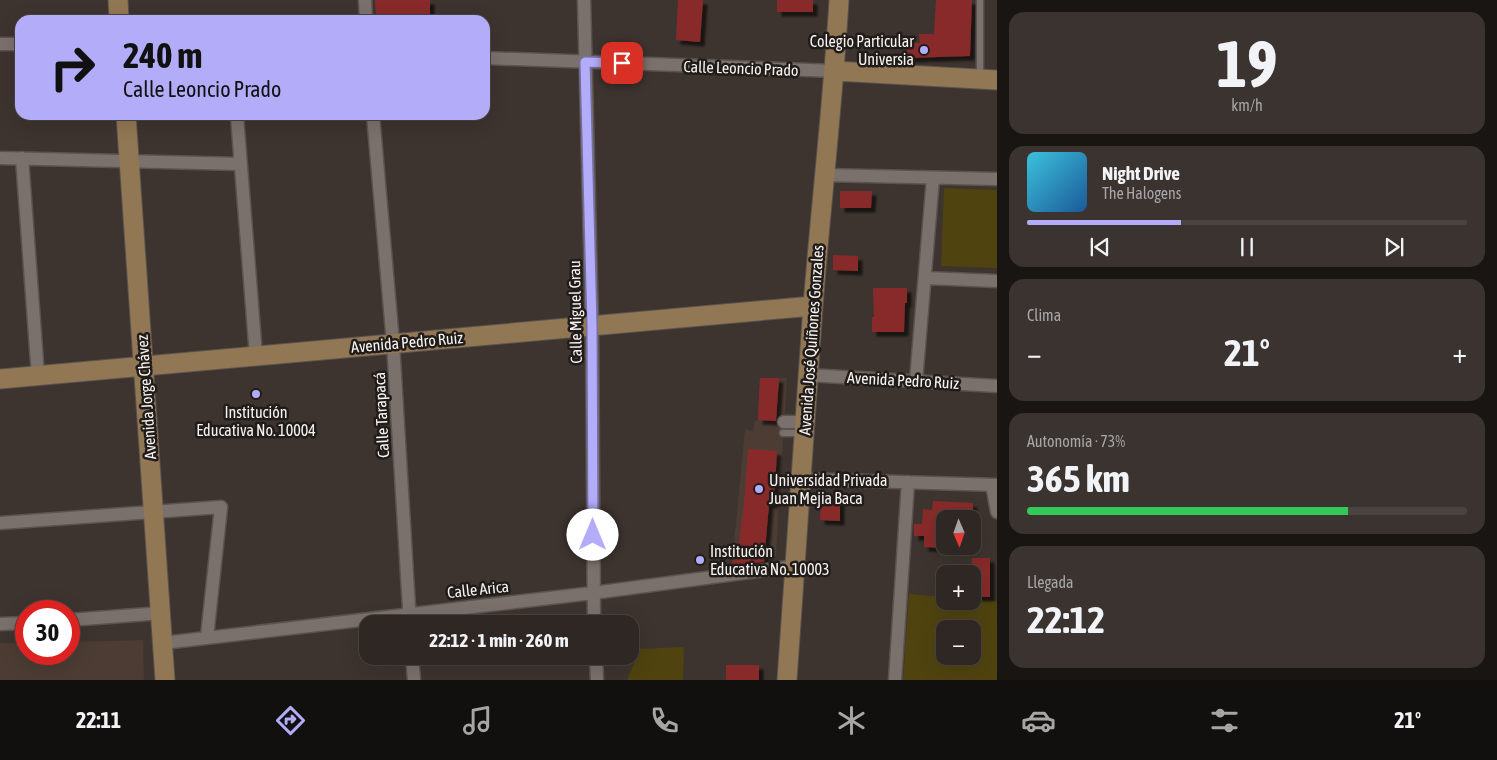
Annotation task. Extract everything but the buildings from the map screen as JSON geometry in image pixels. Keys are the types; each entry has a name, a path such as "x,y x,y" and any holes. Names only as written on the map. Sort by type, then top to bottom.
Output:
{"street":[{"path":"118,0 119,15"},
{"path":"365,0 366,15"},
{"name":"Calle Miguel Grau","path":"584,0 592,325 594,615"},
{"name":"Avenida José Quiñones Gonzales","path":"787,680 813,306 835,71 839,0"},
{"path":"0,44 15,44"},
{"name":"Calle Leoncio Prado","path":"490,58 835,71 988,80"},
{"name":"Avenida Jorge Chávez","path":"126,120 162,613 165,680"},
{"path":"237,120 256,356"},
{"name":"Calle Tarapacá","path":"373,120 393,343 409,615"},
{"path":"0,158 241,164"},
{"path":"22,158 38,376"},
{"path":"824,175 997,179"},
{"path":"916,381 933,178"},
{"path":"925,278 997,281"},
{"name":"Avenida Pedro Ruiz","path":"0,379 813,306"},
{"name":"Avenida Pedro Ruiz","path":"808,375 997,386"},
{"path":"784,428 805,428"},
{"path":"802,479 994,485 997,512"},
{"path":"895,680 908,482"},
{"path":"0,523 221,507 207,637"},
{"name":"Calle Arica","path":"430,615 796,566"},
{"path":"80,619 162,613"},
{"path":"0,624 15,623"},
{"name":"Calle Arica","path":"163,643 359,623"},
{"path":"413,665 414,680"},
{"path":"596,665 597,680"}],"lane":[{"path":"980,0 988,80"}],"shaded area":[{"path":"944,188 997,190 997,268 941,266"},
{"name":"Universidad Privada Juan Mejia Baca","path":"760,378 787,378 776,555 768,561 732,565 745,429 753,431 755,421 758,420"},
{"path":"909,594 936,596 936,610 981,610 981,600 997,601 997,680 903,680"},
{"path":"143,640 144,680 0,680 0,643 15,643 15,665 80,665 80,642"},
{"path":"684,647 683,680 627,680 633,665 639,665 640,649"}],"place":[{"name":"Colegio Particular Universia","path":"924,50"},
{"name":"Institución Educativa No. 10004","path":"256,394"},
{"name":"Universidad Privada Juan Mejia Baca","path":"759,489"},
{"name":"Institución Educativa No. 10003","path":"700,560"}],"route":[{"path":"593,535 592,325 585,62 622,63"}]}
